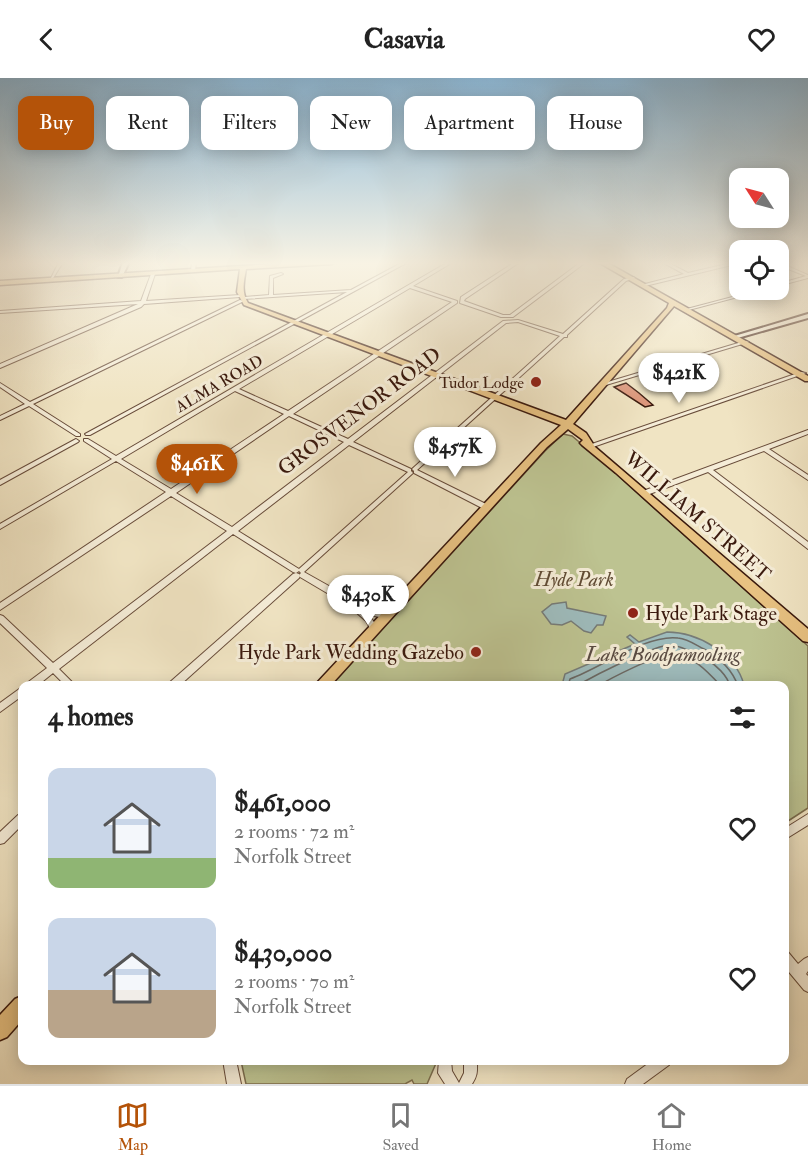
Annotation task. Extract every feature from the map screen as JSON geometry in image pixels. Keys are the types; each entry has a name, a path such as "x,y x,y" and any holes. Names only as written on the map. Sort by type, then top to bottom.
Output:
{"main road":[{"name":"WILLIAM STREET","path":"264,309 563,425 591,446 808,637"},
{"path":"563,425 615,366 619,365 678,309"},
{"path":"684,309 804,375"},
{"path":"326,681 563,425 604,384 615,378 619,365"},
{"path":"0,1030 18,1010"}],"street":[{"path":"0,312 48,309"},
{"path":"0,366 132,309"},
{"path":"0,418 220,309"},
{"path":"0,483 77,438 87,437 318,309"},
{"name":"ALMA ROAD","path":"0,527 371,309"},
{"path":"0,607 447,309"},
{"path":"480,309 565,336"},
{"name":"GROSVENOR ROAD","path":"36,681 522,309"},
{"path":"178,681 595,309"},
{"path":"736,337 804,317 808,321"},
{"path":"615,378 746,342"},
{"path":"591,446 777,382 804,375"},
{"path":"0,385 77,438"},
{"path":"235,389 486,507"},
{"path":"645,493 808,432"},
{"path":"87,437 116,459 357,608 369,619 374,628"},
{"path":"766,448 808,473"},
{"path":"766,448 808,478"},
{"path":"708,469 808,546"},
{"path":"357,608 386,615"},
{"path":"0,618 67,681"},
{"path":"0,708 18,694"},
{"path":"789,832 808,819"},
{"path":"0,839 18,823"},
{"path":"790,966 808,963"},
{"path":"790,966 808,986"},
{"path":"230,1065 234,1084"},
{"path":"448,1065 456,1083 471,1074 470,1065"},
{"path":"632,1084 657,1065"}],"green space":[{"name":"Hyde Park","path":"563,434 572,436 808,646 808,808 789,820 789,681 335,681"},
{"path":"242,1065 435,1065 427,1084 414,1084 412,1080 405,1084 246,1084"}],"water":[{"path":"566,602 567,608 606,616 603,625 597,625 591,633 584,631 571,621 562,625 551,624 542,612 552,604"},
{"name":"Lake Boodjamooling","path":"667,632 691,636 714,647 724,655 733,664 743,681 563,681 565,674 635,644 627,637 630,635 639,642"}],"building":[{"path":"626,383 653,405 645,407 614,387"}],"place":[{"name":"Tudor Lodge","path":"536,382"},
{"name":"Hyde Park Stage","path":"633,613"},
{"name":"Hyde Park Wedding Gazebo","path":"476,652"}]}
